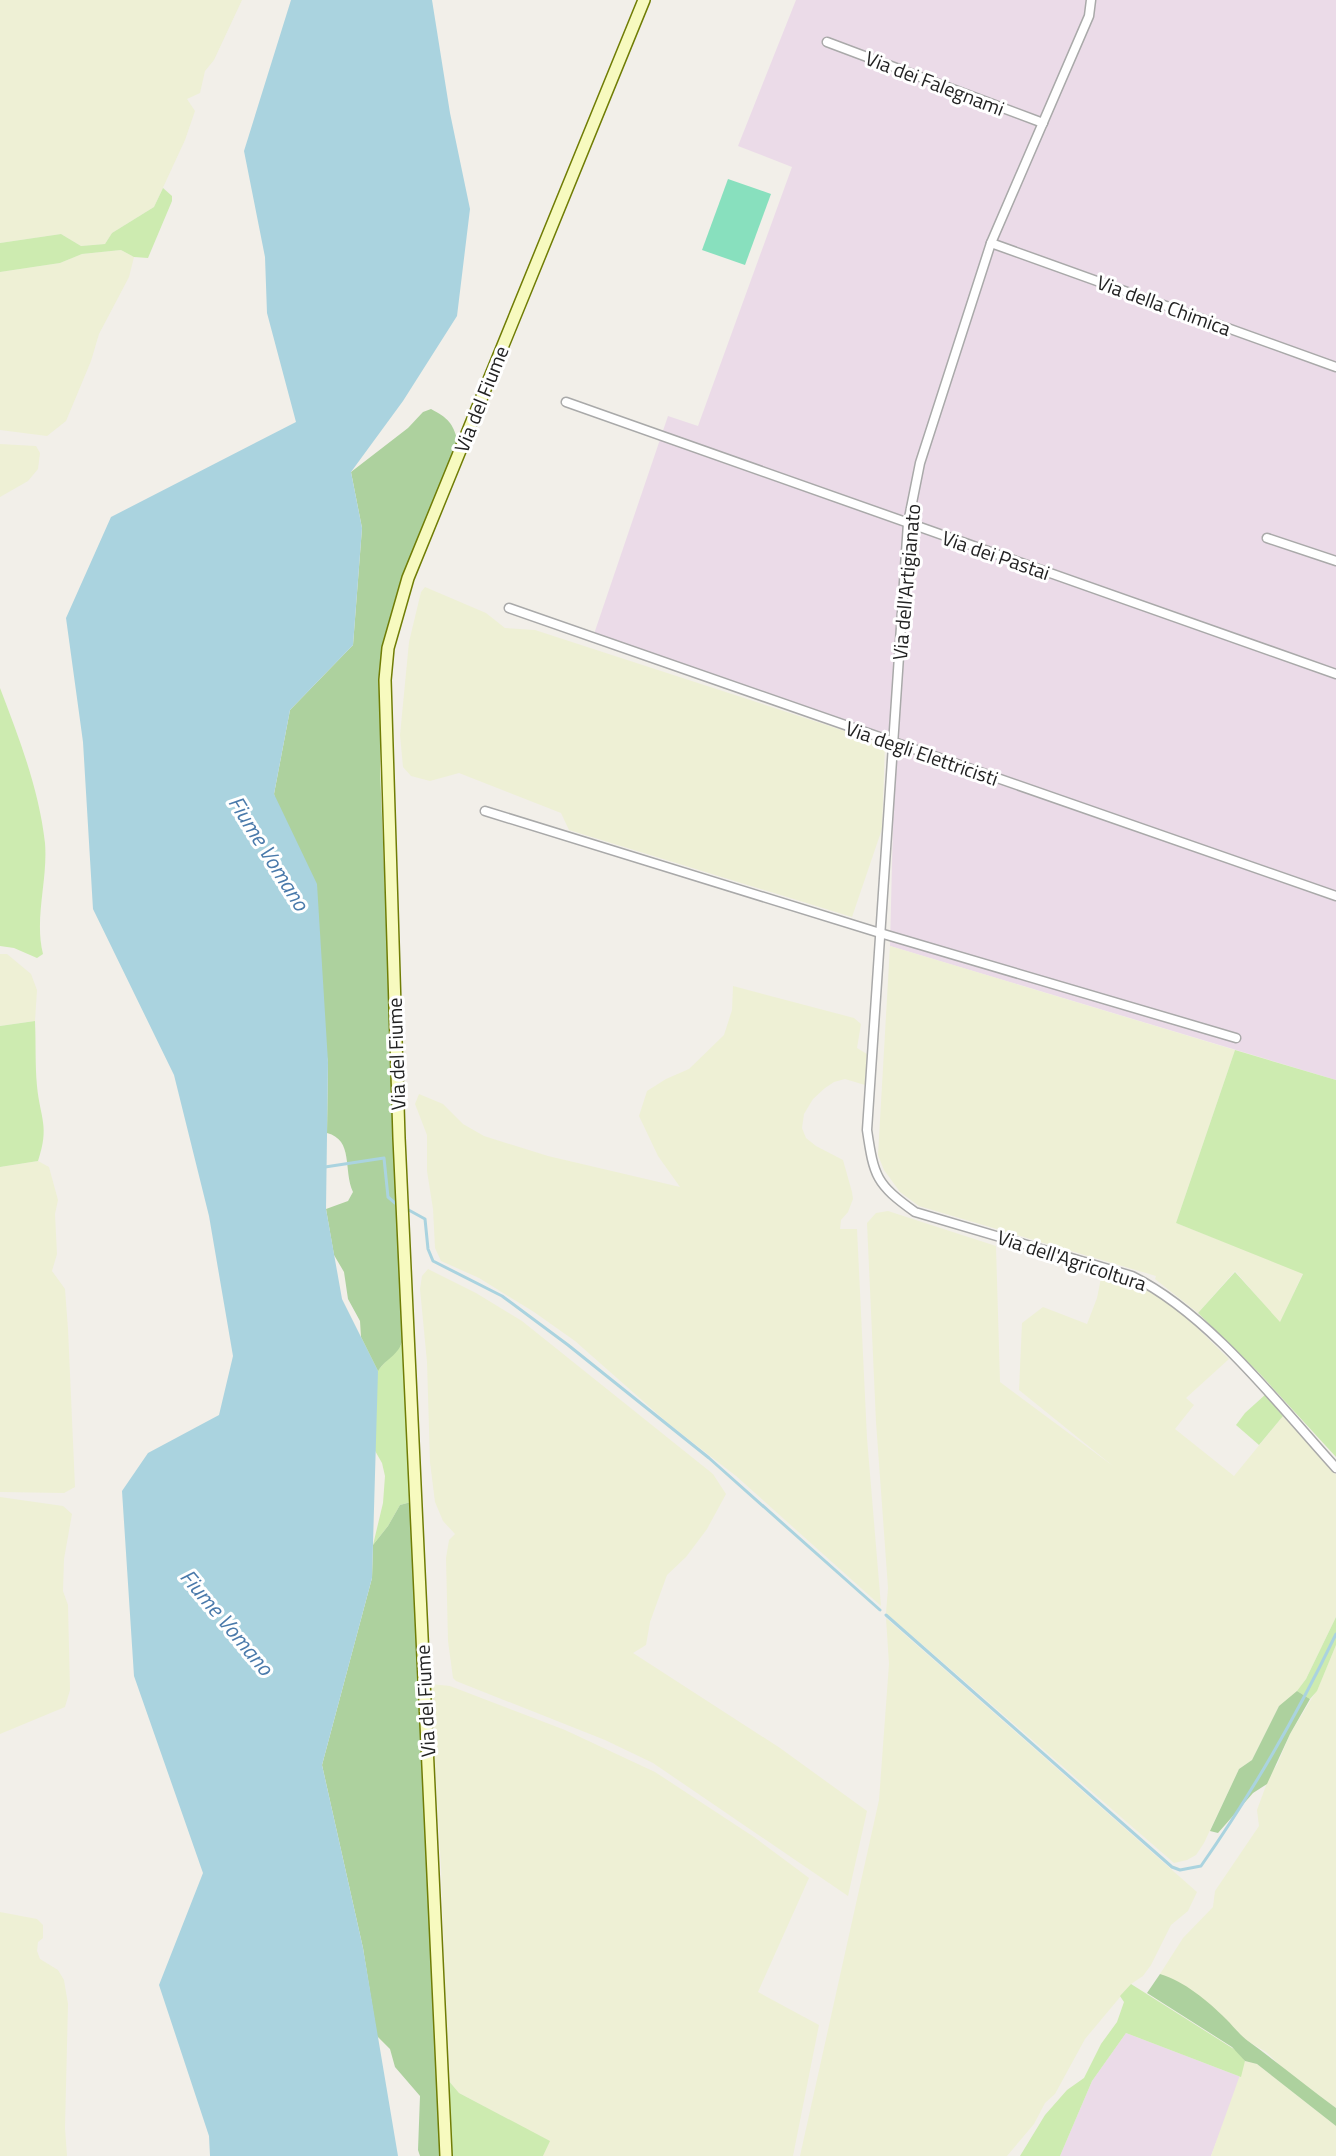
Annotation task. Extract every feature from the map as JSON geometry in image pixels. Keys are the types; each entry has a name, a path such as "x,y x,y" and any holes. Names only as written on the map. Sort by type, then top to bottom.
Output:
{"street":[{"name":"Via del Fiume","path":"446,2156 399,1125 385,680 388,648 408,578 644,0"},
{"name":"Via dell'Artigianato","path":"887,1191 873,1169 867,1130 908,523 920,463 991,243 1089,16 1091,0"},
{"name":"Via dei Falegnami","path":"827,42 1043,123"},
{"name":"Via della Chimica","path":"991,243 1336,367"},
{"name":"Via dei Pastai","path":"566,402 1336,674"},
{"path":"1267,538 1336,561"},
{"name":"Via degli Elettricisti","path":"509,608 1336,896"},
{"path":"485,811 880,933 1236,1038"},
{"name":"Via dell'Agricoltura","path":"887,1191 915,1212 1132,1276 1157,1288 1189,1312 1226,1348 1336,1468"}],"shaded area":[{"path":"796,0 1336,0 1336,1080 890,946 895,741 594,634 668,416 698,426 792,167 738,146"},
{"path":"1126,2033 1241,2077 1211,2156 1060,2156 1092,2081"}],"green space":[{"path":"0,0 242,0 214,60 205,71 200,93 187,99 195,111 154,207 112,233 105,244 81,246 61,234 0,243"},
{"path":"728,179 771,194 745,265 702,250"},
{"path":"163,188 172,196 172,201 148,258 134,257 121,250 82,254 60,263 0,272 0,243 61,234 81,246 105,244 112,233 154,207"},
{"path":"121,250 134,257 129,277 99,334 66,421 47,436 0,430 0,272 60,263 82,254"},
{"path":"431,409 449,422 458,442 398,595 381,685 380,769 403,1336 397,1352 378,1371 361,1337 360,1321 348,1299 344,1272 334,1255 326,1209 348,1201 353,1192 341,1142 327,1133 328,1062 274,794 290,710 353,645 362,528 351,472 408,428 423,412"},
{"path":"0,444 36,446 40,453 38,469 28,481 0,497"},
{"path":"425,587 486,613 505,628 535,630 885,744 882,829 852,917 569,830 561,813 459,773 430,781 411,776 403,767 400,735 409,642 421,592"},
{"path":"0,688 33,783 45,843 40,913 43,954 37,958 14,948 0,946"},
{"path":"890,946 1235,1050 1176,1223 1303,1273 1280,1323 1235,1271 1198,1313 1155,1279 1156,1276 919,1206 900,1192 884,1170 878,1155"},
{"path":"0,954 7,954 31,974 37,990 35,1021 0,1026"},
{"path":"733,986 854,1018 861,1024 857,1048 867,1054 865,1085 845,1079 825,1088 813,1099 804,1114 802,1128 806,1138 816,1146 843,1160 852,1192 853,1199 841,1220 840,1229 857,1229 867,1438 881,1606 736,1476 669,1424 575,1341 479,1278 441,1261 435,1248 427,1171 427,1135 415,1104 419,1094 443,1104 463,1124 484,1136 548,1156 680,1187 658,1156 639,1116 647,1091 689,1069 724,1035 732,1010"},
{"path":"35,1021 37,1086 44,1130 42,1149 38,1161 0,1167 0,1026"},
{"path":"1235,1050 1336,1080 1336,1457 1260,1374 1198,1313 1235,1272 1280,1322 1303,1274 1176,1223"},
{"path":"38,1161 49,1167 58,1200 55,1214 57,1254 52,1271 65,1289 75,1487 64,1493 0,1492 0,1167"},
{"path":"888,1211 996,1246 1000,1382 1113,1466 1019,1390 1022,1323 1043,1307 1087,1324 1102,1273 1154,1294 1185,1316 1229,1359 1186,1398 1194,1405 1175,1429 1234,1476 1283,1416 1336,1475 1336,1617 1306,1679 1293,1697 1279,1706 1252,1760 1239,1769 1204,1843 1196,1855 1187,1860 1174,1863 886,1613 888,1588 876,1422 867,1223 876,1213"},
{"path":"428,1269 522,1321 713,1474 726,1494 707,1529 686,1557 667,1575 650,1622 646,1645 633,1653 780,1748 867,1811 848,1896 653,1763 453,1678 448,1641 446,1558 449,1540 455,1534 443,1521 435,1502 430,1462 427,1362 420,1289 422,1276"},
{"path":"361,1337 378,1370 402,1344 411,1502 400,1505 373,1545 383,1503 385,1476 382,1463 370,1442"},
{"path":"1266,1394 1283,1416 1259,1445 1236,1425"},
{"path":"0,1497 63,1506 72,1514 64,1559 63,1591 68,1605 70,1690 65,1707 0,1734"},
{"path":"411,1502 440,2156 420,2156 420,2096 395,2067 390,2049 377,2036 363,1948 322,1765 372,1578 373,1545 400,1505"},
{"path":"1336,1617 1336,1645 1317,1691 1310,1699 1297,1691"},
{"path":"886,1618 1197,1892 1188,1911 1171,1925 1151,1965 1085,2039 1055,2094 1007,2156 800,2156 879,1800 889,1664"},
{"path":"1336,1645 1336,2108 1287,2072 1266,2052 1246,2040 1211,2006 1160,1974 1183,1938 1213,1907 1215,1891 1259,1826 1257,1810 1271,1772 1317,1690"},
{"path":"430,1684 450,1686 565,1730 655,1772 754,1837 809,1878 758,1992 819,2025 793,2156 543,2156 549,2141 459,2093 448,2080 441,1866"},
{"path":"1297,1691 1310,1699 1267,1784 1253,1793 1218,1833 1210,1831 1239,1769 1252,1760 1279,1706"},
{"path":"0,1912 37,1919 43,1925 43,1938 38,1942 37,1951 40,1959 58,1970 64,1980 68,2004 67,2156 0,2156"},
{"path":"1160,1974 1195,1992 1245,2039 1336,2108 1336,2126 1257,2064 1245,2061 1232,2047 1147,1993"},
{"path":"1131,1984 1237,2051 1245,2061 1241,2077 1126,2033 1092,2081 1060,2156 1020,2156 1045,2115 1067,2090 1084,2078 1101,2044 1117,2022 1124,2002 1120,1996"},
{"path":"1245,2061 1257,2064 1336,2126 1336,2156 1211,2156"},
{"path":"448,2080 459,2093 550,2141 543,2156 451,2156"}],"water":[{"name":"Fiume Vomano","path":"291,0 432,0 450,113 470,209 457,316 403,401 351,472 362,528 353,645 290,710 274,794 317,884 328,1062 326,1209 342,1299 378,1371 372,1578 322,1765 363,1948 398,2156 210,2156 209,2136 159,1985 203,1873 134,1676 122,1491 148,1453 219,1415 233,1356 209,1216 174,1075 93,909 83,742 66,618 111,517 296,422 267,313 265,257 244,151"}],"waterway":[{"path":"325,1167 384,1158 388,1197 395,1203"},
{"path":"405,1208 425,1219 428,1249 433,1261 502,1296 568,1345 709,1458 880,1610"},
{"path":"886,1615 1172,1867 1180,1870 1201,1866 1220,1838 1273,1753 1336,1634"}]}
